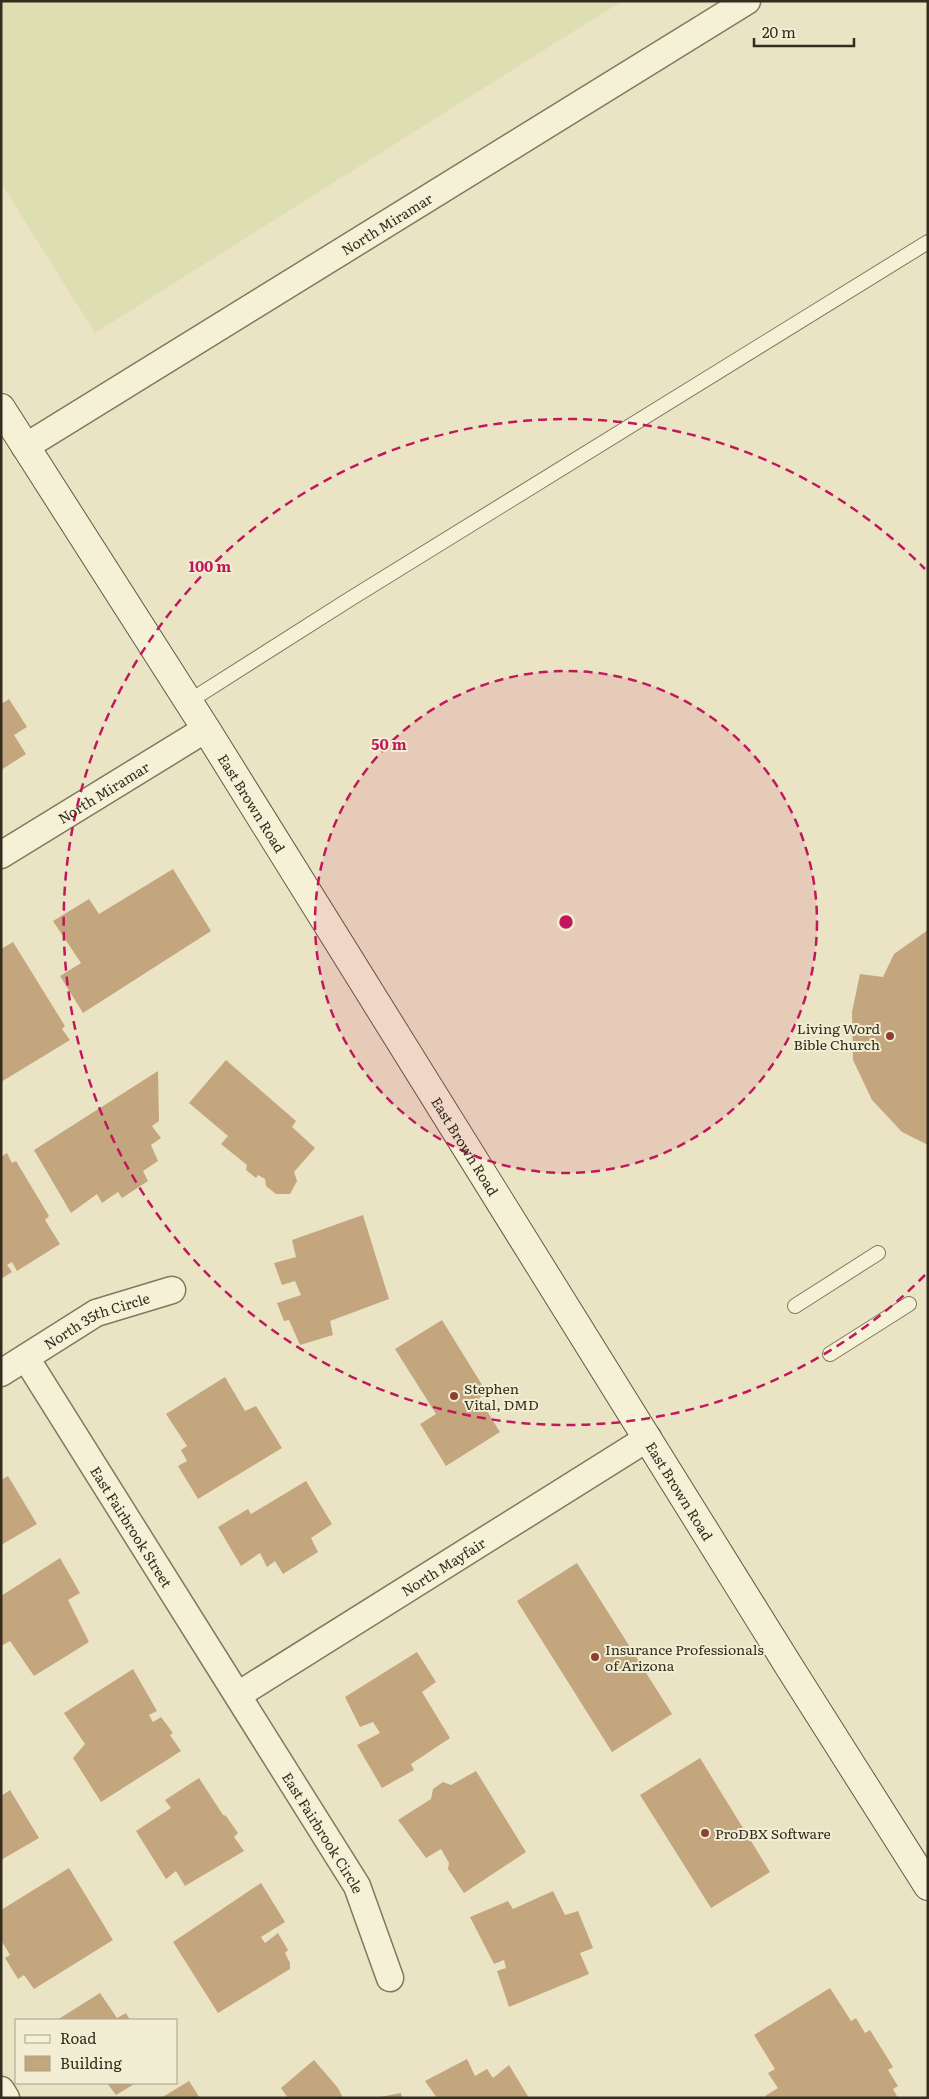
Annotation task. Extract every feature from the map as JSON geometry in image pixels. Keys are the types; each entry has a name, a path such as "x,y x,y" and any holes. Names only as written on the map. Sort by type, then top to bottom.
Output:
{"main road":[{"name":"East Brown Road","path":"1,408 206,729 928,1886"}],"street":[{"name":"North Miramar","path":"25,447 747,1"},
{"name":"North Miramar","path":"1,855 206,729"},
{"name":"North 35th Circle","path":"1,1373 96,1313 172,1290"},
{"name":"East Fairbrook Street","path":"26,1358 238,1695"},
{"name":"North Mayfair","path":"238,1695 648,1438"},
{"name":"East Fairbrook Circle","path":"238,1695 357,1886 390,1978"},
{"path":"1,2090 6,2098"}],"lane":[{"path":"188,702 350,599 928,242"},
{"path":"795,1306 878,1253"},
{"path":"830,1354 909,1304"}],"green space":[{"path":"1,1 622,1 95,333 1,183"}],"building":[{"path":"9,699 27,727 14,735 26,754 1,770 1,701 3,703"},
{"path":"173,869 211,931 83,1013 60,976 81,963 53,921 89,899 99,914"},
{"name":"Living Word Bible Church","path":"928,930 928,1145 902,1132 872,1100 853,1060 852,1012 860,974 883,977 894,954"},
{"path":"13,942 65,1026 62,1029 70,1040 1,1082 1,949"},
{"path":"226,1060 296,1121 292,1127 315,1148 294,1172 297,1181 290,1194 276,1194 266,1186 265,1179 258,1175 256,1178 246,1170 247,1165 221,1144 228,1136 189,1103"},
{"path":"158,1071 159,1121 152,1126 161,1138 151,1145 158,1161 143,1171 148,1181 122,1198 118,1192 102,1203 97,1194 71,1213 34,1150"},
{"path":"7,1153 12,1163 16,1161 49,1216 45,1220 60,1244 17,1271 12,1262 7,1265 12,1272 1,1279 1,1157"},
{"path":"363,1215 389,1299 330,1321 333,1335 300,1345 289,1320 284,1321 277,1303 301,1295 295,1281 282,1285 274,1263 296,1257 292,1240"},
{"name":"Stephen Vital, DMD","path":"442,1320 487,1393 479,1398 500,1432 446,1466 420,1424 436,1414 395,1349"},
{"path":"225,1377 245,1411 256,1406 282,1448 198,1499 178,1466 187,1461 181,1450 187,1446 166,1414"},
{"path":"8,1476 37,1524 1,1545 1,1480"},
{"path":"306,1481 332,1524 311,1538 318,1552 283,1574 275,1561 267,1567 260,1553 241,1566 218,1527 248,1509 251,1514"},
{"path":"60,1558 80,1593 68,1600 89,1642 34,1676 10,1641 1,1646 1,1596"},
{"name":"Insurance Professionals of Arizona","path":"577,1563 672,1714 612,1752 517,1601"},
{"path":"417,1652 436,1682 422,1692 450,1738 411,1764 414,1770 382,1788 357,1745 380,1733 373,1722 360,1727 345,1697"},
{"path":"133,1669 157,1711 149,1715 153,1722 161,1717 173,1733 170,1735 181,1751 101,1802 73,1758 85,1744 64,1713"},
{"name":"ProDBX Software","path":"700,1758 770,1872 711,1908 640,1795"},
{"path":"476,1771 526,1852 464,1893 448,1869 449,1863 441,1849 426,1858 398,1820 431,1799 433,1789 443,1782 451,1785"},
{"path":"199,1778 223,1815 226,1816 238,1833 234,1837 244,1851 185,1886 176,1871 166,1879 136,1831 171,1808 165,1800"},
{"path":"10,1790 39,1838 1,1860 1,1796"},
{"path":"69,1868 113,1940 34,1989 24,1975 18,1979 5,1958 10,1955 1,1940 1,1910"},
{"path":"261,1883 285,1922 261,1937 265,1943 278,1933 288,1950 285,1953 290,1963 290,1969 218,2013 173,1942"},
{"path":"553,1891 565,1915 578,1911 593,1948 580,1953 589,1974 509,2007 497,1971 506,1968 504,1960 494,1964 470,1917 508,1901 513,1909"},
{"path":"830,1988 851,2021 856,2018 865,2033 870,2030 893,2067 888,2070 898,2086 893,2089 898,2098 767,2098 765,2096 778,2088 768,2073 775,2069 754,2035"},
{"path":"100,1993 117,2018 126,2013 129,2019 59,2019"},
{"path":"467,2059 475,2076 487,2069 493,2078 509,2065 529,2098 437,2098 425,2081"},
{"path":"314,2060 338,2088 343,2098 288,2098 281,2088"},
{"path":"189,2081 200,2098 161,2098"},
{"path":"108,2084 134,2084 116,2095"},
{"path":"401,2093 402,2098 380,2098 380,2097"}],"place":[{"name":"Living Word Bible Church","path":"890,1036"},
{"name":"Stephen Vital, DMD","path":"454,1396"},
{"name":"Insurance Professionals of Arizona","path":"595,1657"},
{"name":"ProDBX Software","path":"705,1833"}]}
